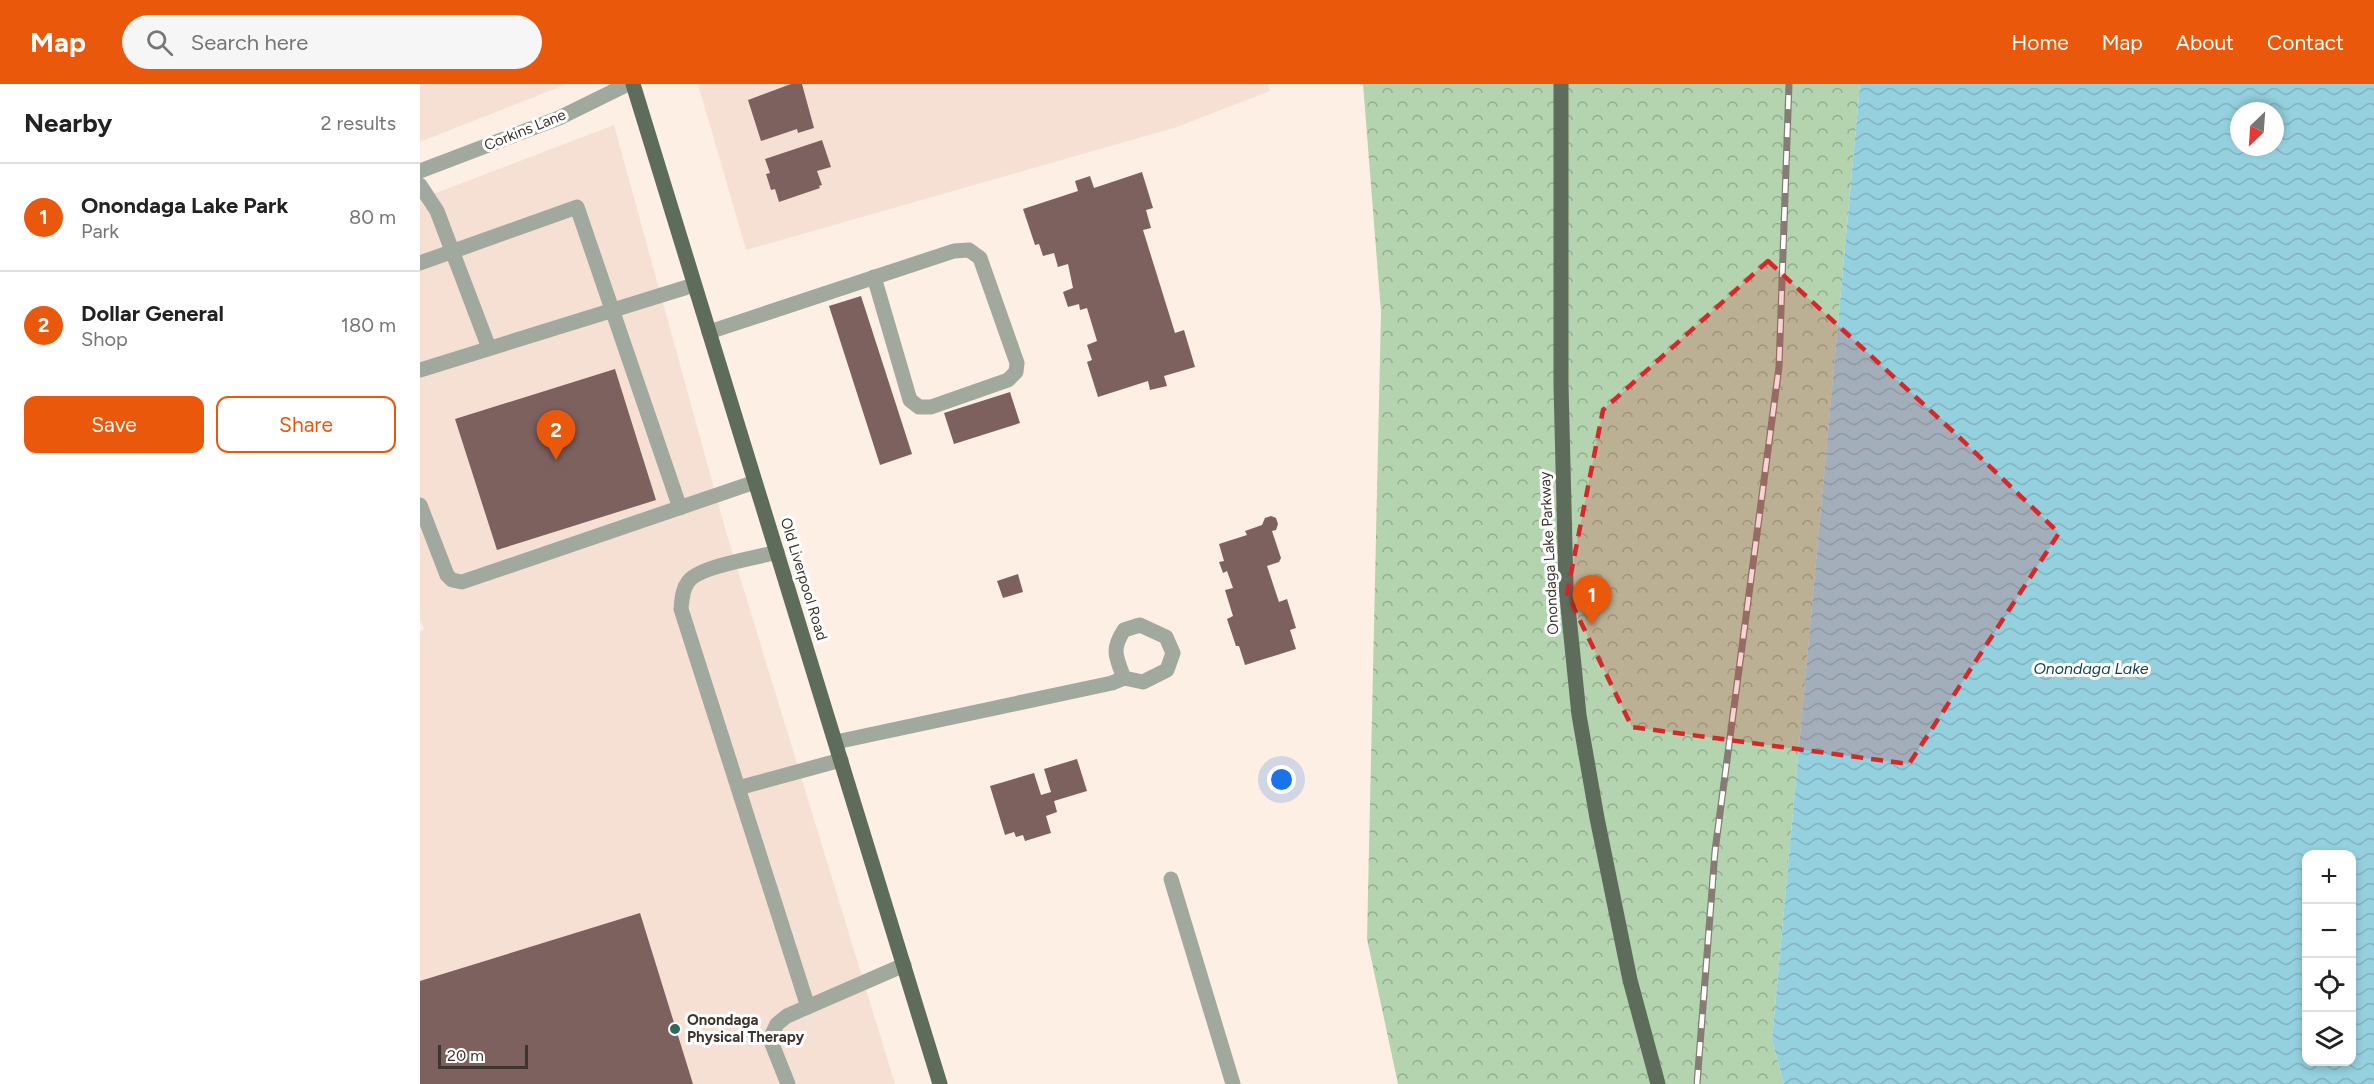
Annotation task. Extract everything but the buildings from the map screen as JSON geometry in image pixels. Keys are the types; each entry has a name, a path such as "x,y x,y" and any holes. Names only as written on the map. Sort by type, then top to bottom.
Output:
{"main road":[{"name":"Old Liverpool Road","path":"630,84 709,332 940,1084"},
{"name":"Onondaga Lake Parkway","path":"1561,84 1561,374 1566,587 1579,715 1597,818 1630,980 1658,1084"}],"street":[{"name":"Corkins Lane","path":"420,171 559,118 630,84"},
{"path":"420,185 437,211 489,348"},
{"path":"420,263 577,207 680,508"},
{"path":"709,332 874,277 954,251 969,250 980,258 1017,363 1016,372 1008,380 931,407 919,407 910,400 874,277"},
{"path":"420,370 694,285"},
{"path":"420,505 447,575 452,580 462,582 755,482"},
{"path":"777,552 700,572 688,582 682,596 681,609 808,1007"},
{"path":"836,742 1112,683 1124,678"},
{"path":"738,788 841,760"},
{"path":"1171,879 1233,1084"},
{"path":"788,1084 770,1039 777,1024 788,1016 904,965"}],"highlighted area":[{"path":"1768,261 1959,437 2059,533 1909,764 1632,727 1567,594 1603,410"}],"shaded area":[{"path":"420,84 567,84 420,142"},
{"path":"698,84 1268,84 1270,91 1177,127 746,250"},
{"path":"614,125 725,528 895,1084 420,1084 420,631 424,629 420,620 420,199"}],"green space":[{"path":"1363,84 1860,84 1772,1040 1784,1084 1398,1084 1367,939 1381,312"}],"water":[{"name":"Onondaga Lake","path":"1860,84 2374,84 2374,1084 1784,1084 1772,1040"}],"railway":[{"path":"1697,1084 1715,851 1779,367 1789,84"}],"place":[{"name":"Dollar General","path":"556,460"},
{"name":"Onondaga Lake Park","path":"1592,625"},
{"name":"Onondaga Physical Therapy","path":"675,1029"}]}
